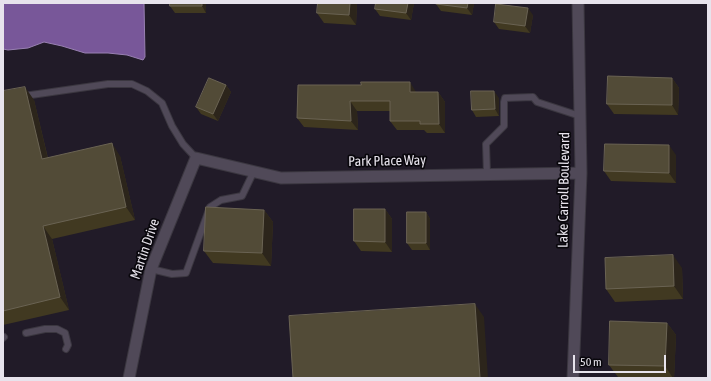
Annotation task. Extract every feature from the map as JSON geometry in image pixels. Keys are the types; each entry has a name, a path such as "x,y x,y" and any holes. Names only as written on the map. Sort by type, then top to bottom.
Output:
{"street":[{"name":"Lake Carroll Boulevard","path":"573,378 581,173 578,3"},
{"name":"Park Place Way","path":"196,158 281,178 581,173"},
{"name":"Martin Drive","path":"130,378 151,269 196,158"}],"lane":[{"path":"18,97 108,84 132,84 147,90 162,103 172,126 183,144 196,158"},
{"path":"488,174 486,144 504,126 505,98 533,97 537,102 580,116"},
{"path":"151,269 172,274 186,273 210,207 221,200 242,196 254,171"},
{"path":"26,333 57,328 65,334 68,345 66,349"}],"shaded area":[{"path":"3,3 144,3 145,57 143,60 127,55 85,53 44,42 28,48 3,49"}],"building":[{"path":"170,3 202,3 202,6 170,6"},
{"path":"318,3 350,3 349,15 317,13"},
{"path":"376,3 408,3 406,13 375,9"},
{"path":"436,3 468,3 467,8"},
{"path":"496,4 528,8 525,26 494,22"},
{"path":"608,76 672,78 672,105 607,104"},
{"path":"209,78 226,85 213,114 196,107"},
{"path":"361,82 410,82 410,92 438,92 439,124 420,124 420,121 390,121 390,101 350,101 351,121 297,118 298,85 361,85"},
{"path":"25,87 42,159 112,143 126,207 43,226 60,297 3,311 3,91"},
{"path":"471,91 494,91 495,109 472,110"},
{"path":"605,144 669,145 669,173 604,171"},
{"path":"206,207 264,210 262,253 204,251"},
{"path":"354,209 385,209 385,242 354,241"},
{"path":"407,212 426,212 426,243 407,243"},
{"path":"673,255 674,286 606,289 605,258"},
{"path":"475,304 480,378 293,378 289,316"},
{"path":"610,321 667,323 665,366 609,365"}]}
